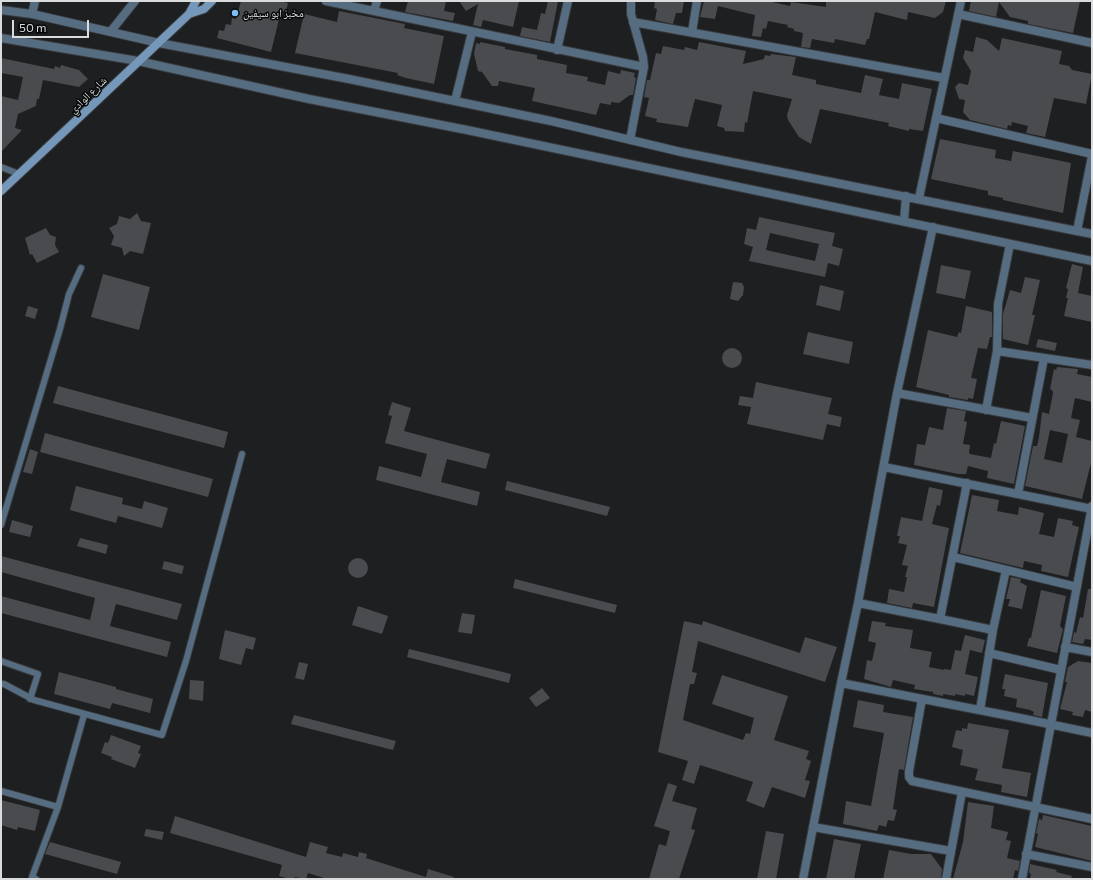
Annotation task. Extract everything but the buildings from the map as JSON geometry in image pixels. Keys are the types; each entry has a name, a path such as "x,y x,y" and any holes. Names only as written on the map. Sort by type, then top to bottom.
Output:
{"main road":[{"name":"شارع الوادي","path":"1,191 189,14 196,1"},
{"name":"شارع الوادي","path":"189,14 204,9 212,1"}],"street":[{"path":"32,14 35,1"},
{"path":"112,31 135,1"},
{"path":"326,1 644,67"},
{"path":"374,11 376,1"},
{"path":"557,50 568,1"},
{"path":"630,140 644,67 643,57 633,22 631,1"},
{"path":"692,32 697,1"},
{"path":"919,198 961,1"},
{"path":"1,10 32,14 112,31 159,43 455,101 681,152 919,198 1092,234"},
{"path":"958,14 1092,43"},
{"path":"633,22 944,78"},
{"path":"455,101 472,32"},
{"path":"1,38 138,61 1092,261"},
{"path":"936,118 1092,155 1077,230"},
{"path":"904,221 906,196"},
{"path":"803,879 858,603 897,393 933,227"},
{"path":"986,410 997,351 998,304 1010,244"},
{"path":"997,351 1092,365"},
{"path":"1018,494 1044,358"},
{"path":"897,393 1032,418"},
{"path":"884,467 1092,508 1022,879"},
{"path":"940,619 967,483"},
{"path":"953,557 1077,587"},
{"path":"980,710 993,630 1006,570"},
{"path":"858,603 993,630"},
{"path":"1065,647 1092,652"},
{"path":"990,653 1061,670"},
{"path":"841,683 1092,733"},
{"path":"922,699 909,777 912,781 1092,819"},
{"path":"946,879 962,792"},
{"path":"813,827 951,851"},
{"path":"1026,854 1092,867"}],"lane":[{"path":"1,167 19,174"},
{"path":"1,525 60,329 69,294 81,268"},
{"path":"1,684 4,684 30,699 84,715 162,735 188,654 242,454"},
{"path":"1,661 38,674 30,699"},
{"path":"36,879 32,877 58,807 84,715"},
{"path":"1,791 58,807"}],"place":[{"name":"مخبز ابو سيفين","path":"235,13"}]}
